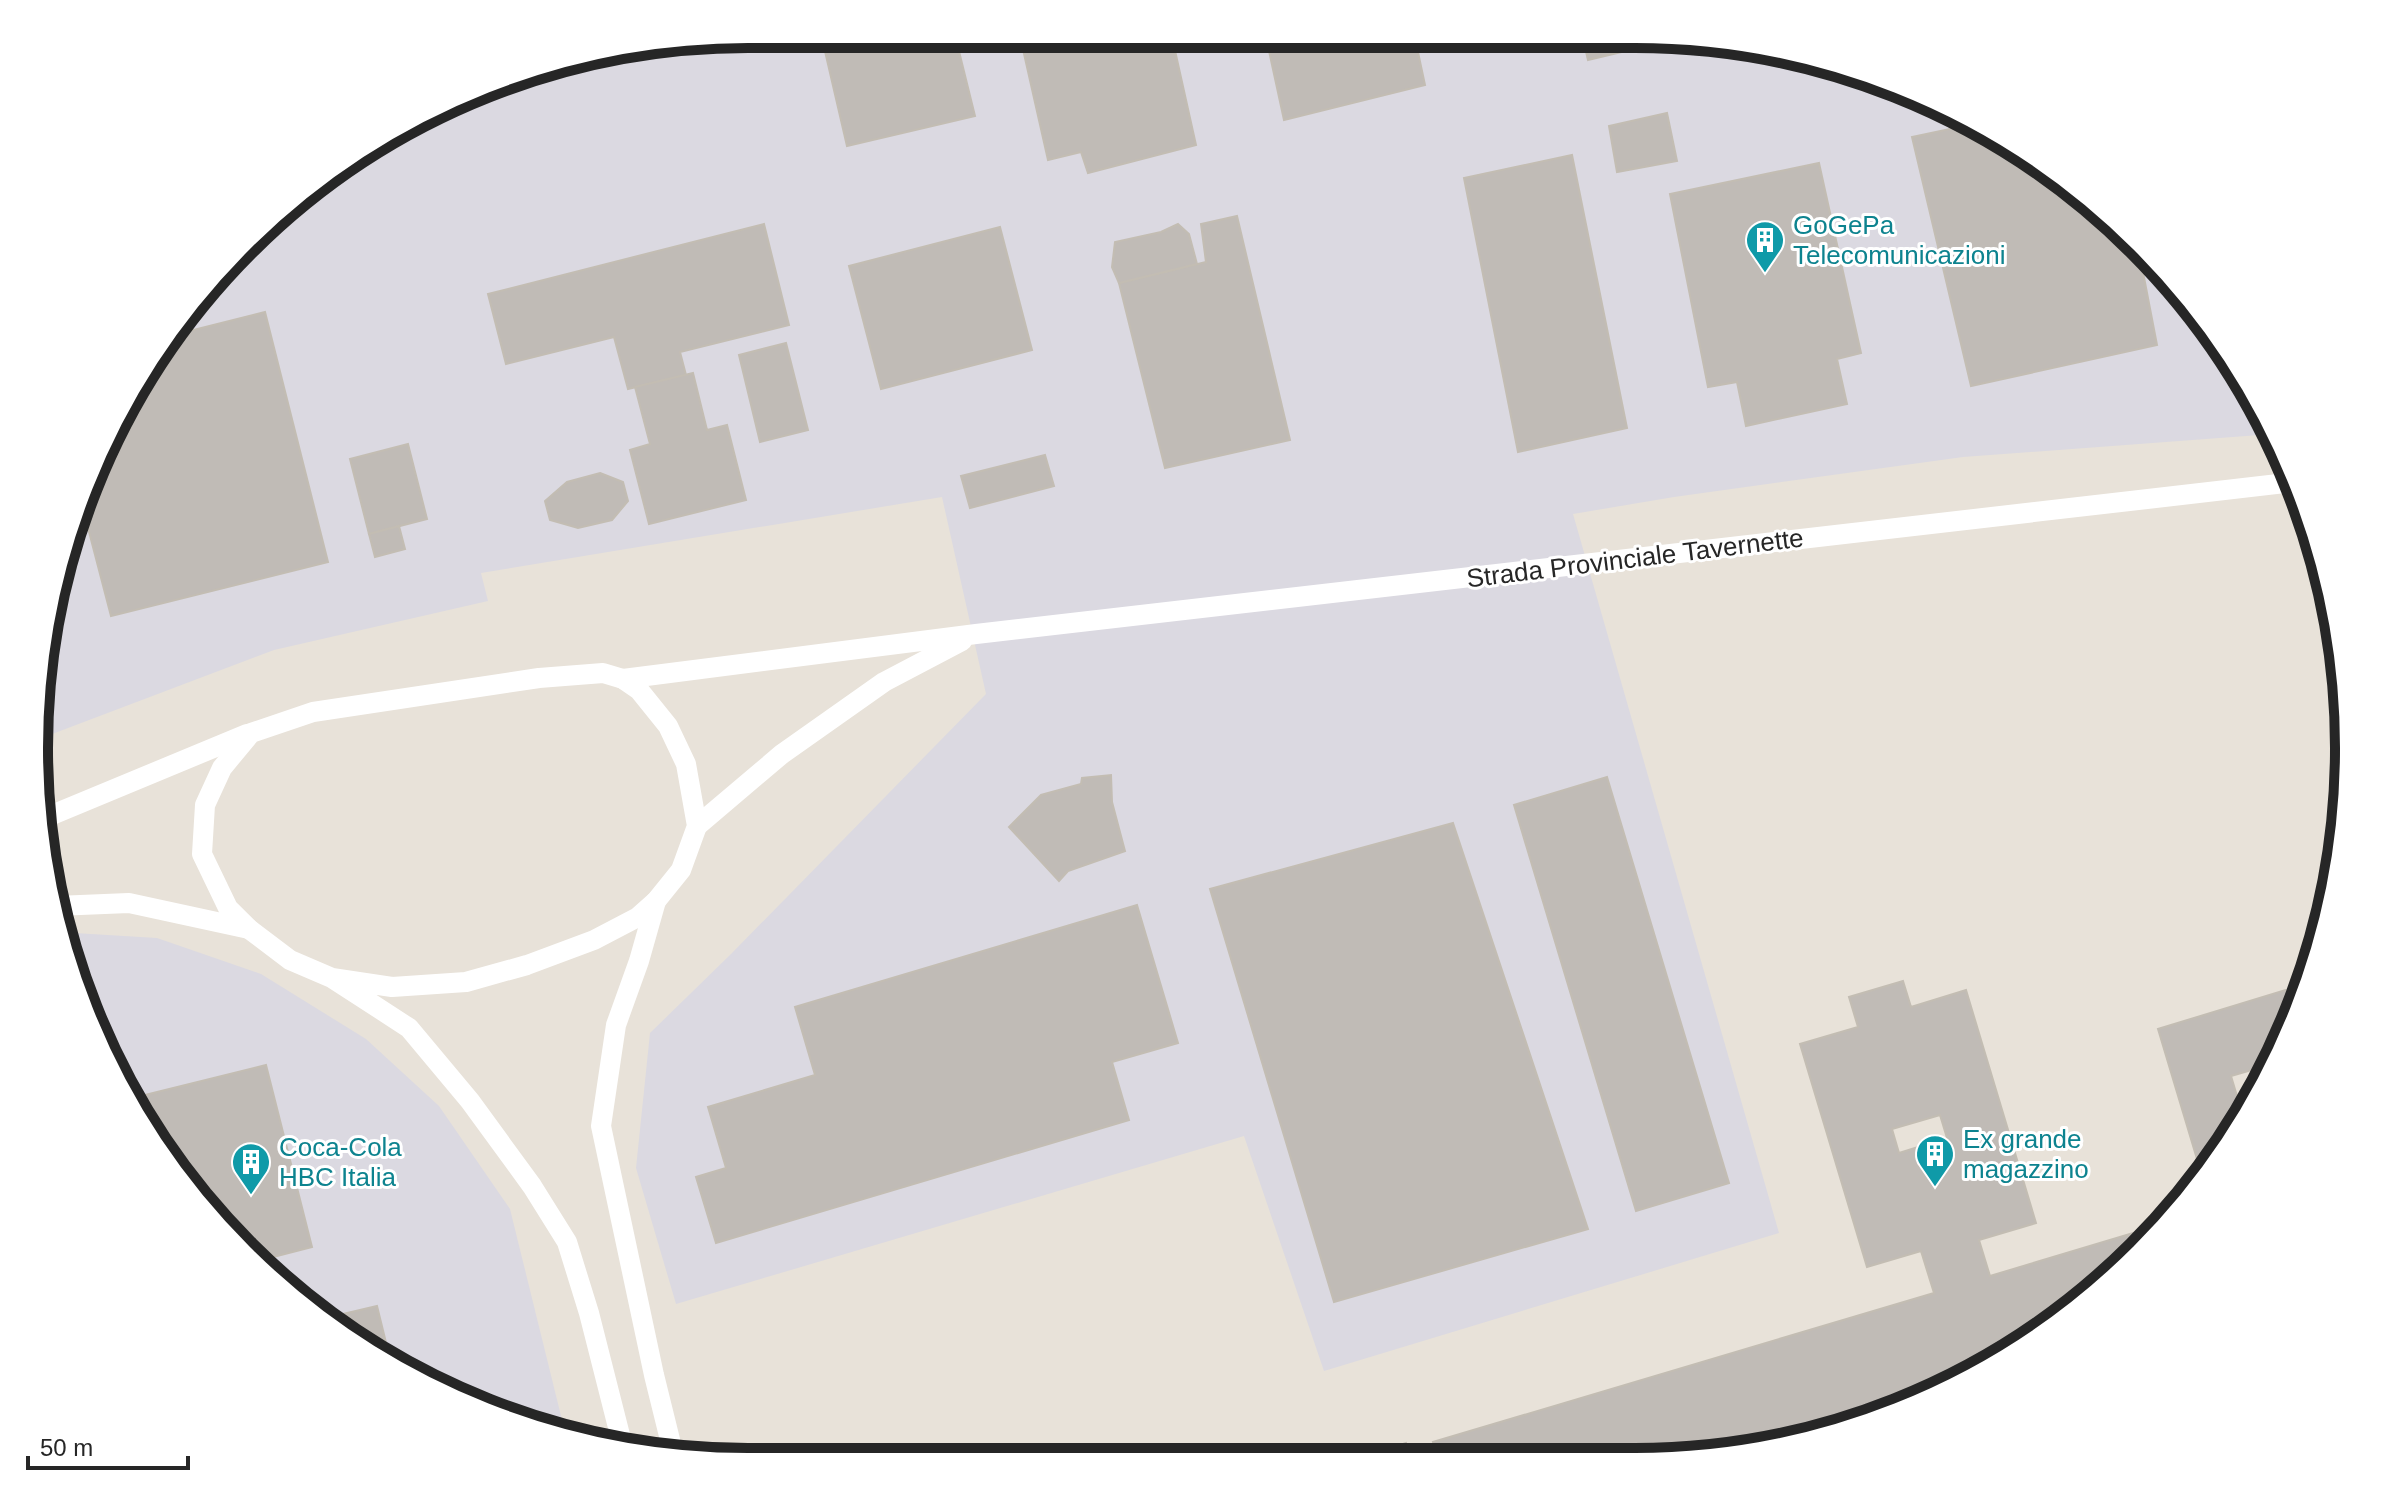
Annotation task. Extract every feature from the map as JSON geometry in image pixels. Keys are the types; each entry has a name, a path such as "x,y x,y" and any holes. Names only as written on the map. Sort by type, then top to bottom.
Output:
{"street":[{"name":"Strada Provinciale Tavernette","path":"251,733 313,712 539,678 603,673 623,679 976,634 2283,483"},
{"name":"Strada Provinciale Tavernette","path":"697,826 782,754 884,682 976,634"},
{"path":"332,978 392,987 466,982 527,965 594,940 638,917 656,901 681,870 697,826 688,773 668,726 639,690 623,679"},
{"path":"51,815 251,733"},
{"path":"251,733 222,768 205,805 202,854 228,908 249,929 290,960 332,978 409,1028 470,1101 532,1186 567,1242 589,1313 620,1436"},
{"path":"656,901 616,1025 601,1126 671,1444"},
{"path":"66,906 129,903 249,929"}],"shaded area":[{"path":"1635,48 1681,49 1772,61 1860,85 1945,120 2024,166 2061,193 2097,222 2161,286 2217,359 2261,435 1963,457 1573,514 1779,1233 1324,1371 1244,1136 676,1304 636,1168 650,1033 986,694 942,497 481,573 488,601 274,650 48,735 49,702 61,611 85,523 120,438 166,359 222,286 286,222 359,166 398,142 438,120 523,85 611,61 702,49"},
{"path":"73,933 157,938 261,974 366,1039 439,1106 510,1209 563,1423 480,1395 398,1354 322,1303 253,1243 193,1174 142,1098 101,1016"}],"building":[{"path":"824,48 958,48 975,116 847,146"},
{"path":"1023,48 1174,48 1196,145 1088,173 1081,152 1048,160"},
{"path":"1268,48 1417,48 1425,85 1284,120"},
{"path":"1585,48 1638,48 1588,60"},
{"path":"1667,113 1677,161 1617,172 1609,126"},
{"path":"1949,122 2024,166 2097,222 2130,253 2142,266 2157,345 1971,386 1912,137 1950,129"},
{"path":"1572,155 1627,428 1518,452 1464,178"},
{"name":"GoGePa Telecomunicazioni","path":"1819,163 1861,353 1837,359 1847,404 1746,426 1737,382 1708,387 1670,194"},
{"path":"1237,216 1290,440 1165,468 1119,283 1206,262 1201,224"},
{"path":"764,224 789,325 680,352 686,375 628,389 614,337 506,364 488,294"},
{"path":"1178,224 1189,234 1197,264 1119,283 1112,267 1115,242 1161,232"},
{"path":"1000,227 1032,350 881,389 849,266"},
{"path":"265,312 328,562 111,616 86,520 120,438 166,359 186,332"},
{"path":"786,343 808,430 760,442 739,355"},
{"path":"693,373 707,430 727,425 746,500 649,524 630,450 650,444 635,387"},
{"path":"408,444 427,519 369,534 350,459"},
{"path":"1045,455 1054,486 970,508 961,476"},
{"path":"600,473 623,482 628,501 612,520 578,528 550,520 545,501 567,482"},
{"path":"399,526 405,549 375,557 369,534"},
{"path":"1111,775 1112,802 1125,851 1068,871 1059,881 1009,827 1041,795 1081,784 1082,778"},
{"path":"1607,777 1729,1183 1636,1211 1514,805"},
{"path":"1453,823 1588,1229 1334,1302 1210,889"},
{"path":"1137,905 1178,1043 1112,1062 1129,1120 716,1243 696,1177 726,1168 708,1107 815,1075 795,1007"},
{"name":"Ex grande magazzino","path":"1903,981 1911,1007 1966,990 2036,1223 1979,1240 1990,1276 2142,1230 2097,1274 2024,1330 1945,1376 1860,1411 1772,1435 1681,1447 1435,1448 1433,1442 1934,1293 1921,1251 1867,1267 1800,1044 1858,1027 1849,997","holes":["1940,1115 1947,1138 1899,1153 1892,1129"]},
{"path":"2292,988 2257,1068 2231,1076 2239,1102 2198,1163 2158,1029"},
{"name":"Coca-Cola HBC Italia","path":"266,1065 312,1247 269,1258 222,1210 193,1174 141,1096"},
{"path":"377,1306 387,1347 359,1330 339,1315"},
{"path":"1406,1443 1408,1448 1390,1448"}],"place":[{"name":"GoGePa Telecomunicazioni","path":"1765,274"},
{"name":"Ex grande magazzino","path":"1935,1188"},
{"name":"Coca-Cola HBC Italia","path":"251,1196"}]}
